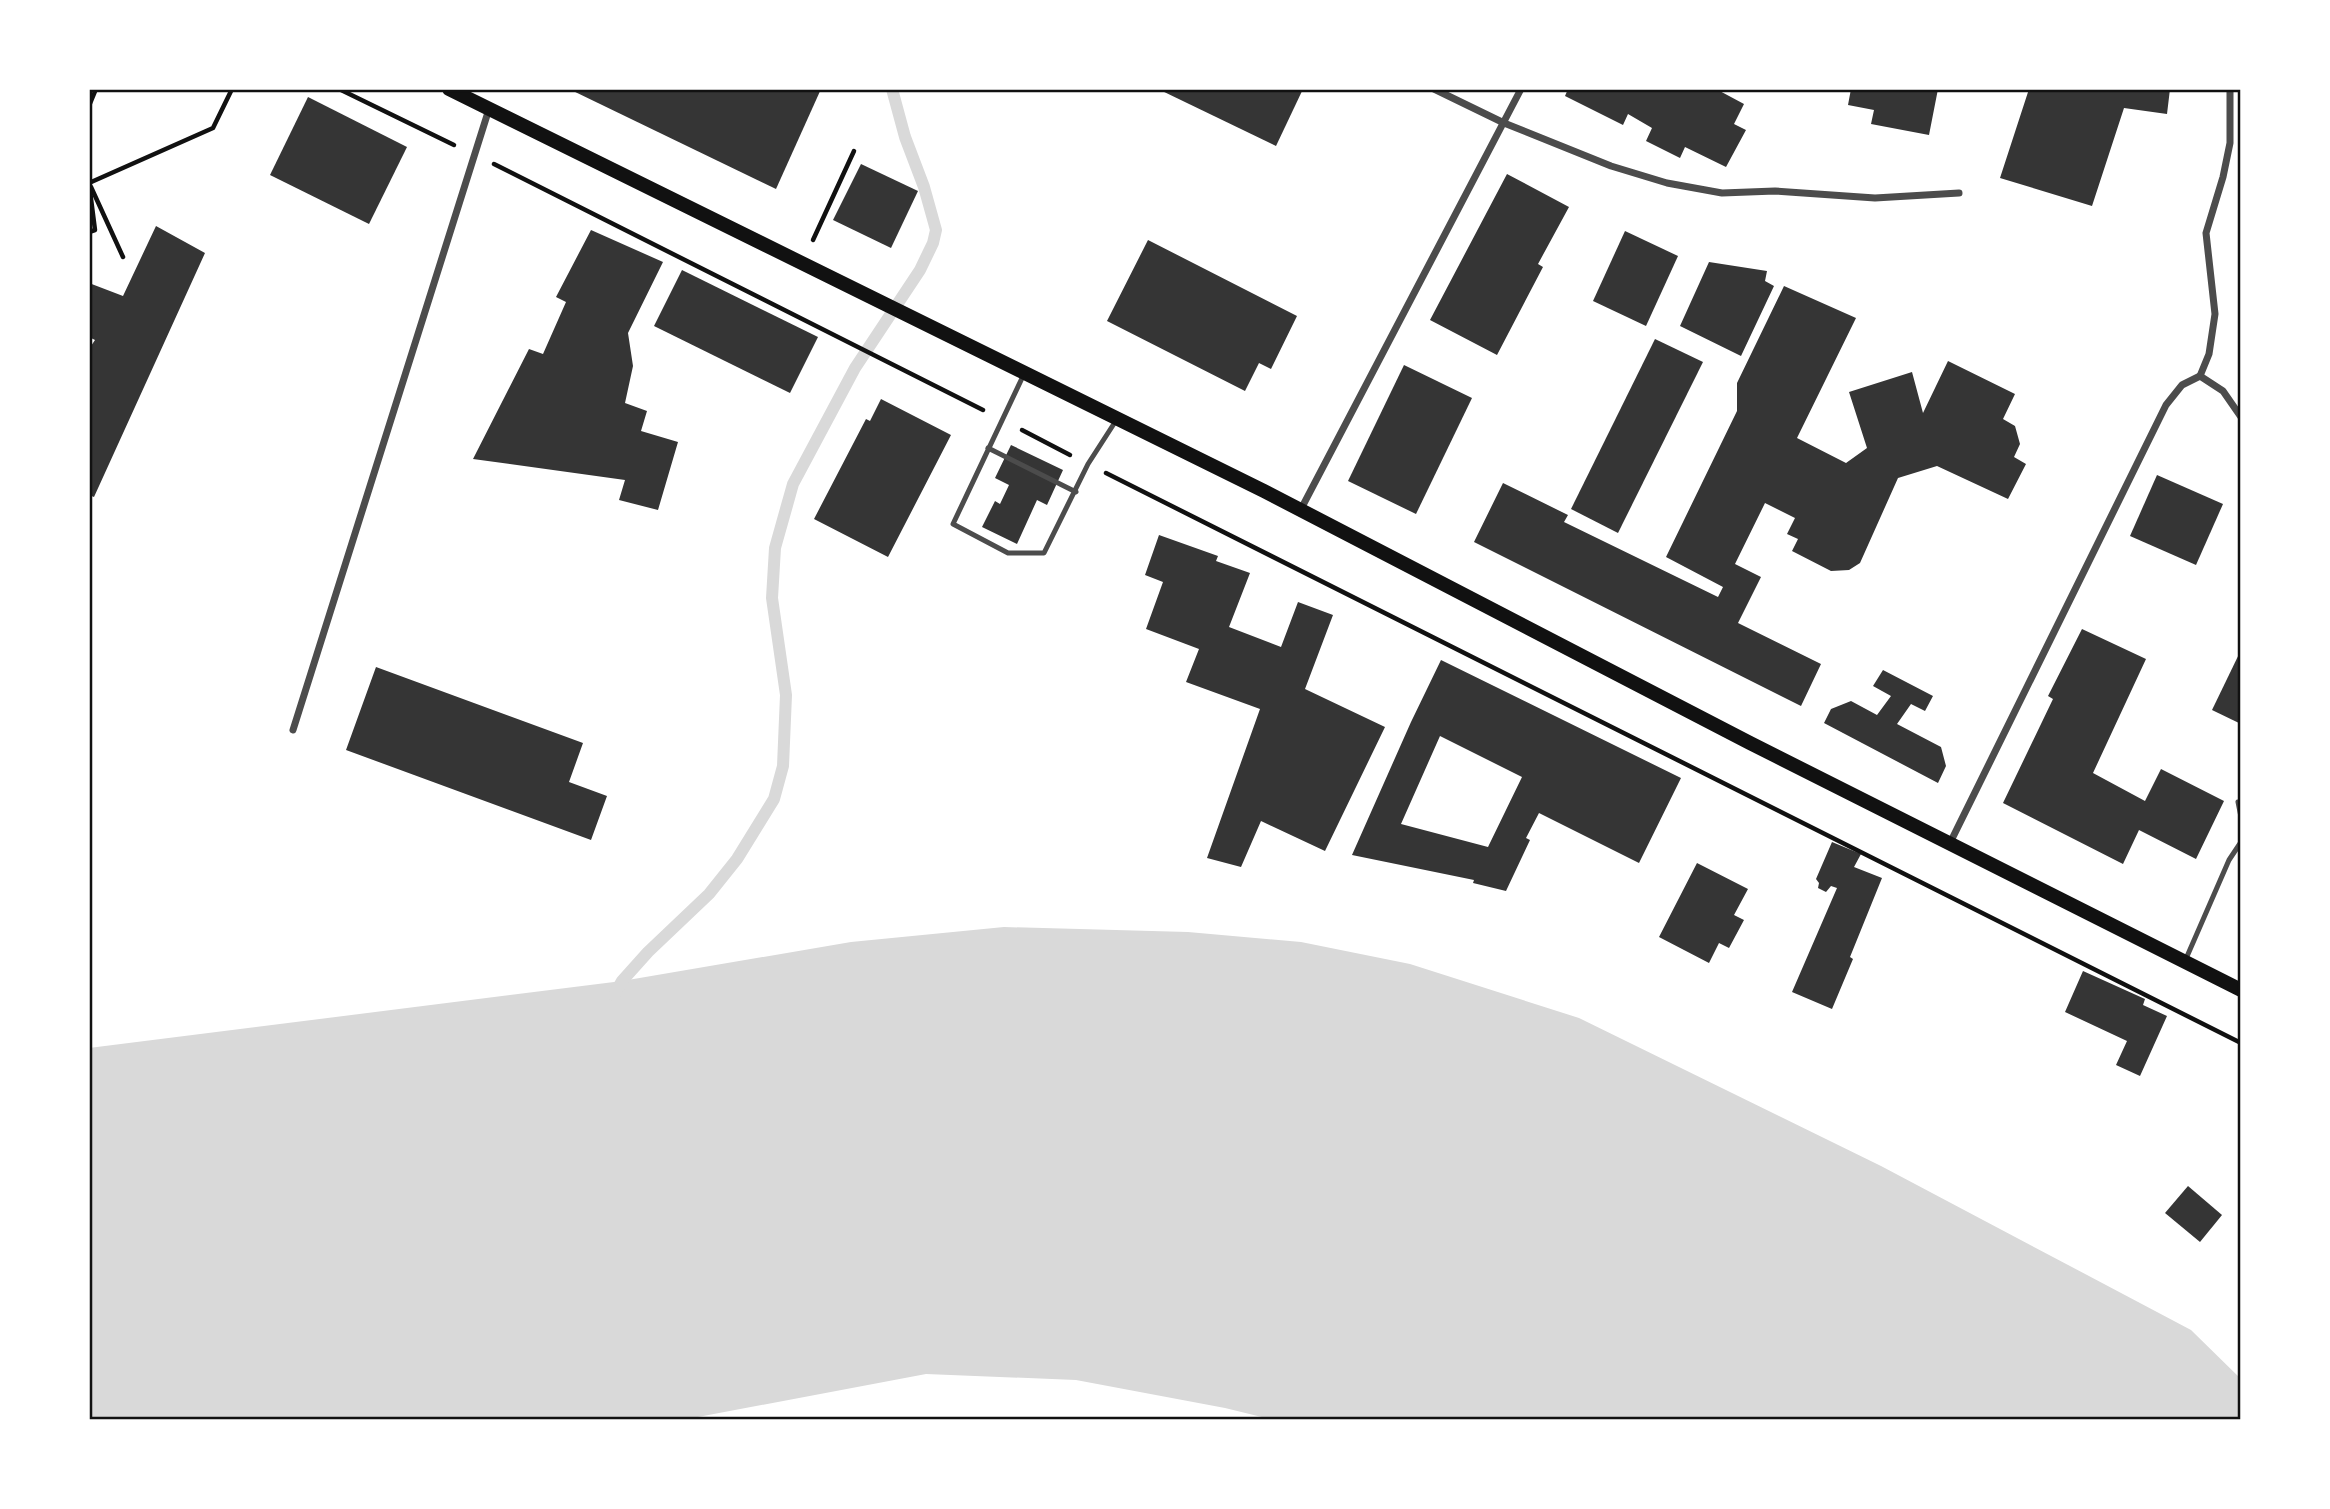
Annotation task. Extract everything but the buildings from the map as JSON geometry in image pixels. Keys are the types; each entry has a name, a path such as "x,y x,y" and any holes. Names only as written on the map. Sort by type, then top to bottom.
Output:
{"main road":[{"path":"449,89 1301,509 1750,743 2241,990"}],"street":[{"path":"1434,89 1504,123 1611,166 1667,183 1721,193 1775,191 1875,198 1959,193"},
{"path":"1301,509 1521,89"},
{"path":"1950,843 2166,405 2182,385 2200,376 2209,354 2215,314 2206,233 2230,144 2230,89"},
{"path":"293,730 489,109"},
{"path":"2200,376 2223,391 2241,417"}],"lane":[{"path":"1025,372 953,524 1008,553 1044,553 1088,464 1117,419"},
{"path":"988,448 1076,492"},
{"path":"2238,803 2241,817"},
{"path":"2185,961 2229,860 2241,842"}],"path":[{"path":"89,106 96,89"},
{"path":"89,183 213,128 232,89"},
{"path":"339,89 835,334 1088,464 2241,1043"},
{"path":"824,216 855,151"},
{"path":"89,183 95,230 89,232"},
{"path":"89,183 122,257"}],"shaded area":[{"path":"1004,927 1188,932 1301,942 1410,964 1579,1018 1881,1166 2191,1330 2241,1379 2241,1420 1274,1420 1076,1380 926,1374 682,1420 89,1420 89,1048 622,981 851,942"}],"waterway":[{"path":"614,995 622,981 648,952 709,894 737,859 774,799 783,766 786,695 772,598 775,548 793,484 855,368 920,270 936,230 892,89"}]}
